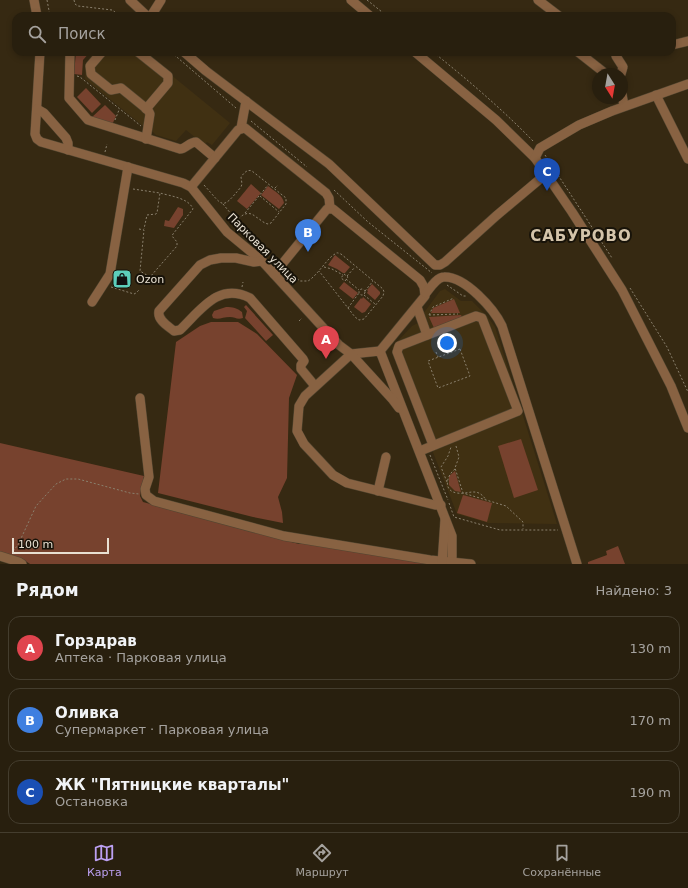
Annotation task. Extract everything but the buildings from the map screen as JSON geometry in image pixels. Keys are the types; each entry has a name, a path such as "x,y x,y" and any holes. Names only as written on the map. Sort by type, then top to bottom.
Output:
{"street":[{"path":"34,0 36,12"},
{"path":"130,0 143,12"},
{"path":"154,12 161,0"},
{"path":"351,0 365,12"},
{"path":"538,0 554,12"},
{"path":"676,44 688,41"},
{"path":"40,56 35,134 37,139 41,142 183,183 191,187 241,128 246,101"},
{"path":"70,56 69,98 88,120 147,135 180,149 183,149 189,143 196,142 215,158"},
{"path":"99,56 90,66 91,74 111,90 121,88 146,109 150,114 147,135"},
{"path":"143,56 168,76 168,83 146,109"},
{"path":"189,56 329,164 435,265 440,265 445,262 546,174"},
{"path":"420,56 496,120 535,158 577,218 622,290 671,386 688,428"},
{"path":"583,56 598,68"},
{"path":"616,56 623,68"},
{"path":"535,158 540,148 552,139 579,125 624,106 688,84"},
{"path":"656,95 688,159"},
{"path":"37,109 44,113 66,138 68,150"},
{"path":"241,128 245,128 326,194 329,198 330,208"},
{"path":"92,302 110,274 128,167"},
{"name":"Парковая улица","path":"191,187 227,232 262,261 339,345 351,354 393,400 408,421"},
{"path":"274,274 330,208"},
{"path":"330,208 333,208 420,280 426,293"},
{"path":"262,261 254,262 236,258 221,258 210,260 200,265 159,311 158,315 160,319 174,331 177,331 180,330 213,298 231,292 240,293 250,298 303,359 304,361 301,365 301,369 315,386"},
{"path":"440,265 441,278 426,293 426,296 380,351 351,354 305,396 299,406 297,431 304,444 333,475 347,483 435,505 441,505"},
{"path":"441,278 461,281 490,307 502,326 577,564"},
{"path":"417,307 425,316 427,335"},
{"path":"427,448 518,411 482,318 476,316 399,346 396,352 427,448 445,516 447,563"},
{"path":"380,351 408,421 427,448"},
{"path":"140,398 148,477 145,489 146,495 154,501 284,536 447,563 471,564"},
{"path":"378,491 386,457"},
{"path":"4,557 22,564"}],"path":[{"path":"47,0 49,12"},
{"path":"74,0 75,4 78,6 112,10 115,12"},
{"path":"367,0 382,12"},
{"path":"176,56 310,170"},
{"path":"69,76 80,77 147,135"},
{"path":"223,204 228,203 241,187 241,177 246,171 252,171 286,198 287,201 271,223 268,224 252,213 245,213"},
{"path":"198,179 219,202 223,204 237,221"},
{"path":"227,232 269,184"},
{"path":"274,189 278,185"},
{"path":"124,188 160,193 185,200 192,206 193,209 172,236 177,242 177,246 150,277 146,276 139,270 147,215 157,213 160,193"},
{"path":"333,189 368,222 441,278 449,287 463,296 469,297"},
{"path":"259,196 279,212"},
{"path":"139,229 144,230"},
{"path":"281,266 300,281 308,281 319,271 333,254 337,252 383,289 384,296 364,319 359,320 355,317 319,271"},
{"path":"346,279 356,266"},
{"path":"322,267 332,269 343,275 344,274 347,277"},
{"path":"343,275 341,278 345,281 346,279 360,290 362,288 365,291"},
{"path":"144,281 146,276"},
{"path":"363,295 373,281"},
{"path":"103,285 134,294 139,290"},
{"path":"348,308 360,290"},
{"path":"359,293 376,305"},
{"path":"425,316 433,307 454,298"},
{"path":"425,316 463,314"},
{"path":"460,349 470,376 438,388 428,362 438,357 460,349"},
{"path":"436,352 438,357"},
{"path":"448,485 448,476 455,468 459,457 451,438"},
{"path":"451,438 448,456 441,467 448,485 453,492 478,492 484,496 486,500"},
{"path":"427,448 454,517 500,530 558,530"},
{"path":"455,468 463,493"},
{"path":"4,557 18,545 36,506 56,484 66,479 78,479 130,494 146,495"},
{"path":"463,493 506,506 523,522 523,530"}],"shaded area":[{"path":"76,56 86,56 83,60 82,75 74,74"},
{"path":"91,56 148,56 230,123 212,145 207,142 205,145 186,130 176,141 156,135 85,79 86,63"},
{"path":"86,88 101,104 92,113 77,97"},
{"path":"105,105 116,116 112,125 91,118"},
{"path":"251,184 261,193 247,209 237,201"},
{"path":"268,186 278,193 283,200 284,203 279,209 261,195"},
{"path":"178,207 183,209 183,215 174,228 164,226 165,220 169,221"},
{"path":"335,255 350,267 345,273 328,265"},
{"path":"344,282 358,293 353,299 339,288"},
{"path":"372,284 380,292 375,300 367,293 367,290"},
{"path":"445,289 461,301 472,301 487,316 495,327 557,524 488,523 457,514 392,347 412,326 420,322 423,314 440,291"},
{"path":"363,297 371,304 365,312 362,313 354,307"},
{"path":"454,299 460,313 431,313 433,308"},
{"path":"246,305 273,335 266,341 245,318 247,311 244,307"},
{"path":"226,307 235,308 242,312 243,318 213,318 212,315 214,311"},
{"path":"461,315 462,317 434,328 429,317"},
{"path":"211,322 238,322 257,334 297,375 289,398 287,478 278,497 283,523 158,493 176,342 200,326"},
{"path":"521,439 538,490 514,498 498,446"},
{"path":"0,443 144,476 140,496 143,502 299,544 305,543 428,564 30,564 24,560 0,553"},
{"path":"455,471 461,492 455,491 449,485 449,476"},
{"path":"463,495 492,503 487,522 457,513"},
{"path":"618,546 625,564 588,564 588,562 607,555 606,551"}],"place":[{"name":"ЖК \"Пятницкие кварталы\"","path":"547,191"},
{"name":"Оливка","path":"308,252"},
{"name":"Ozon","path":"122,279"},
{"name":"Горздрав","path":"326,359"}],"district":[{"name":"САБУРОВО","path":"581,236"}]}
